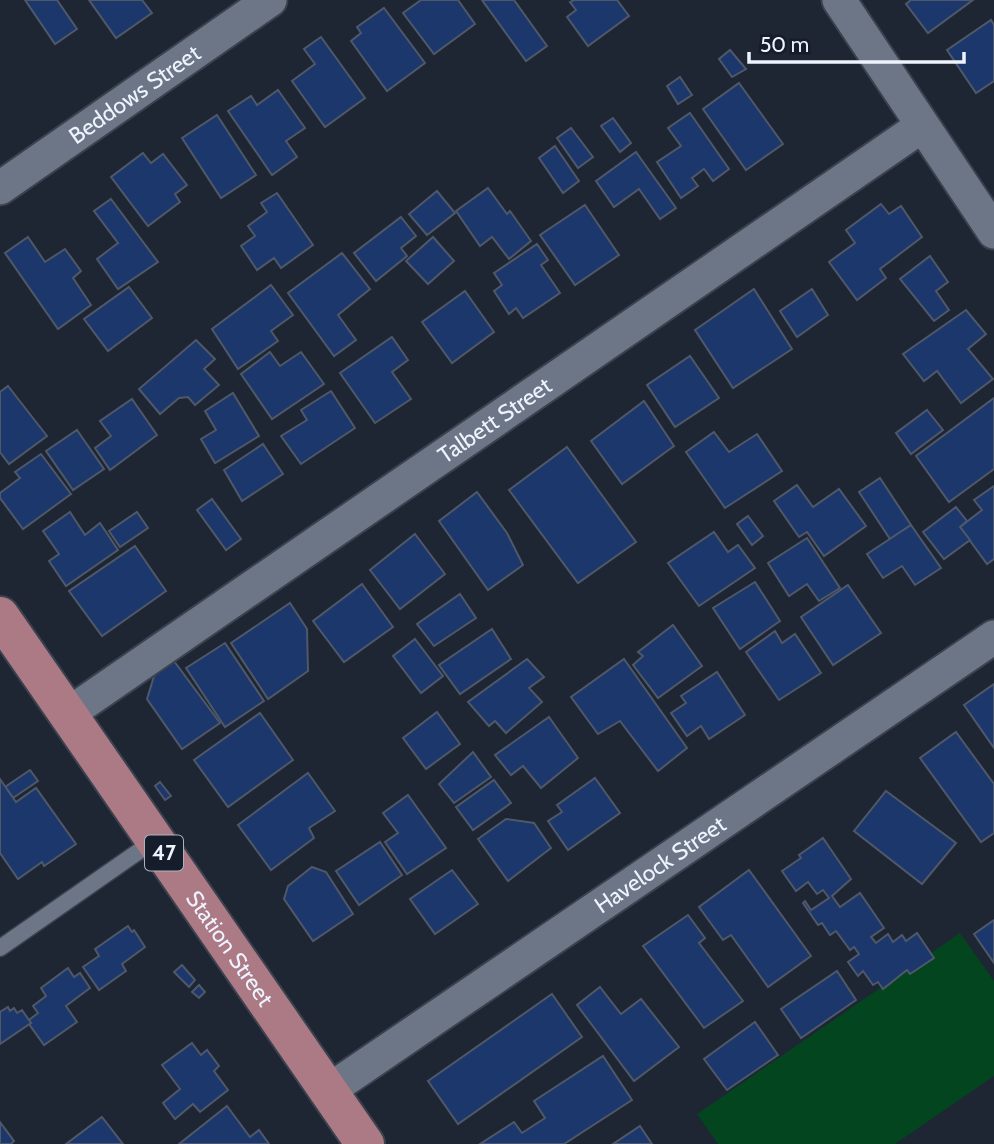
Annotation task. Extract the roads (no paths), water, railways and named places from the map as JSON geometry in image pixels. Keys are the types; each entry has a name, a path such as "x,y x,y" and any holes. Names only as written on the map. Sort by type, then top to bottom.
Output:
{"main road":[{"name":"Station Street","path":"0,616 365,1144"}],"street":[{"name":"Beddows Street","path":"0,188 270,0"},
{"path":"839,0 994,232"},
{"name":"Talbett Street","path":"68,713 922,126"},
{"name":"Havelock Street","path":"328,1091 994,637"}],"lane":[{"path":"0,948 155,840"}]}
